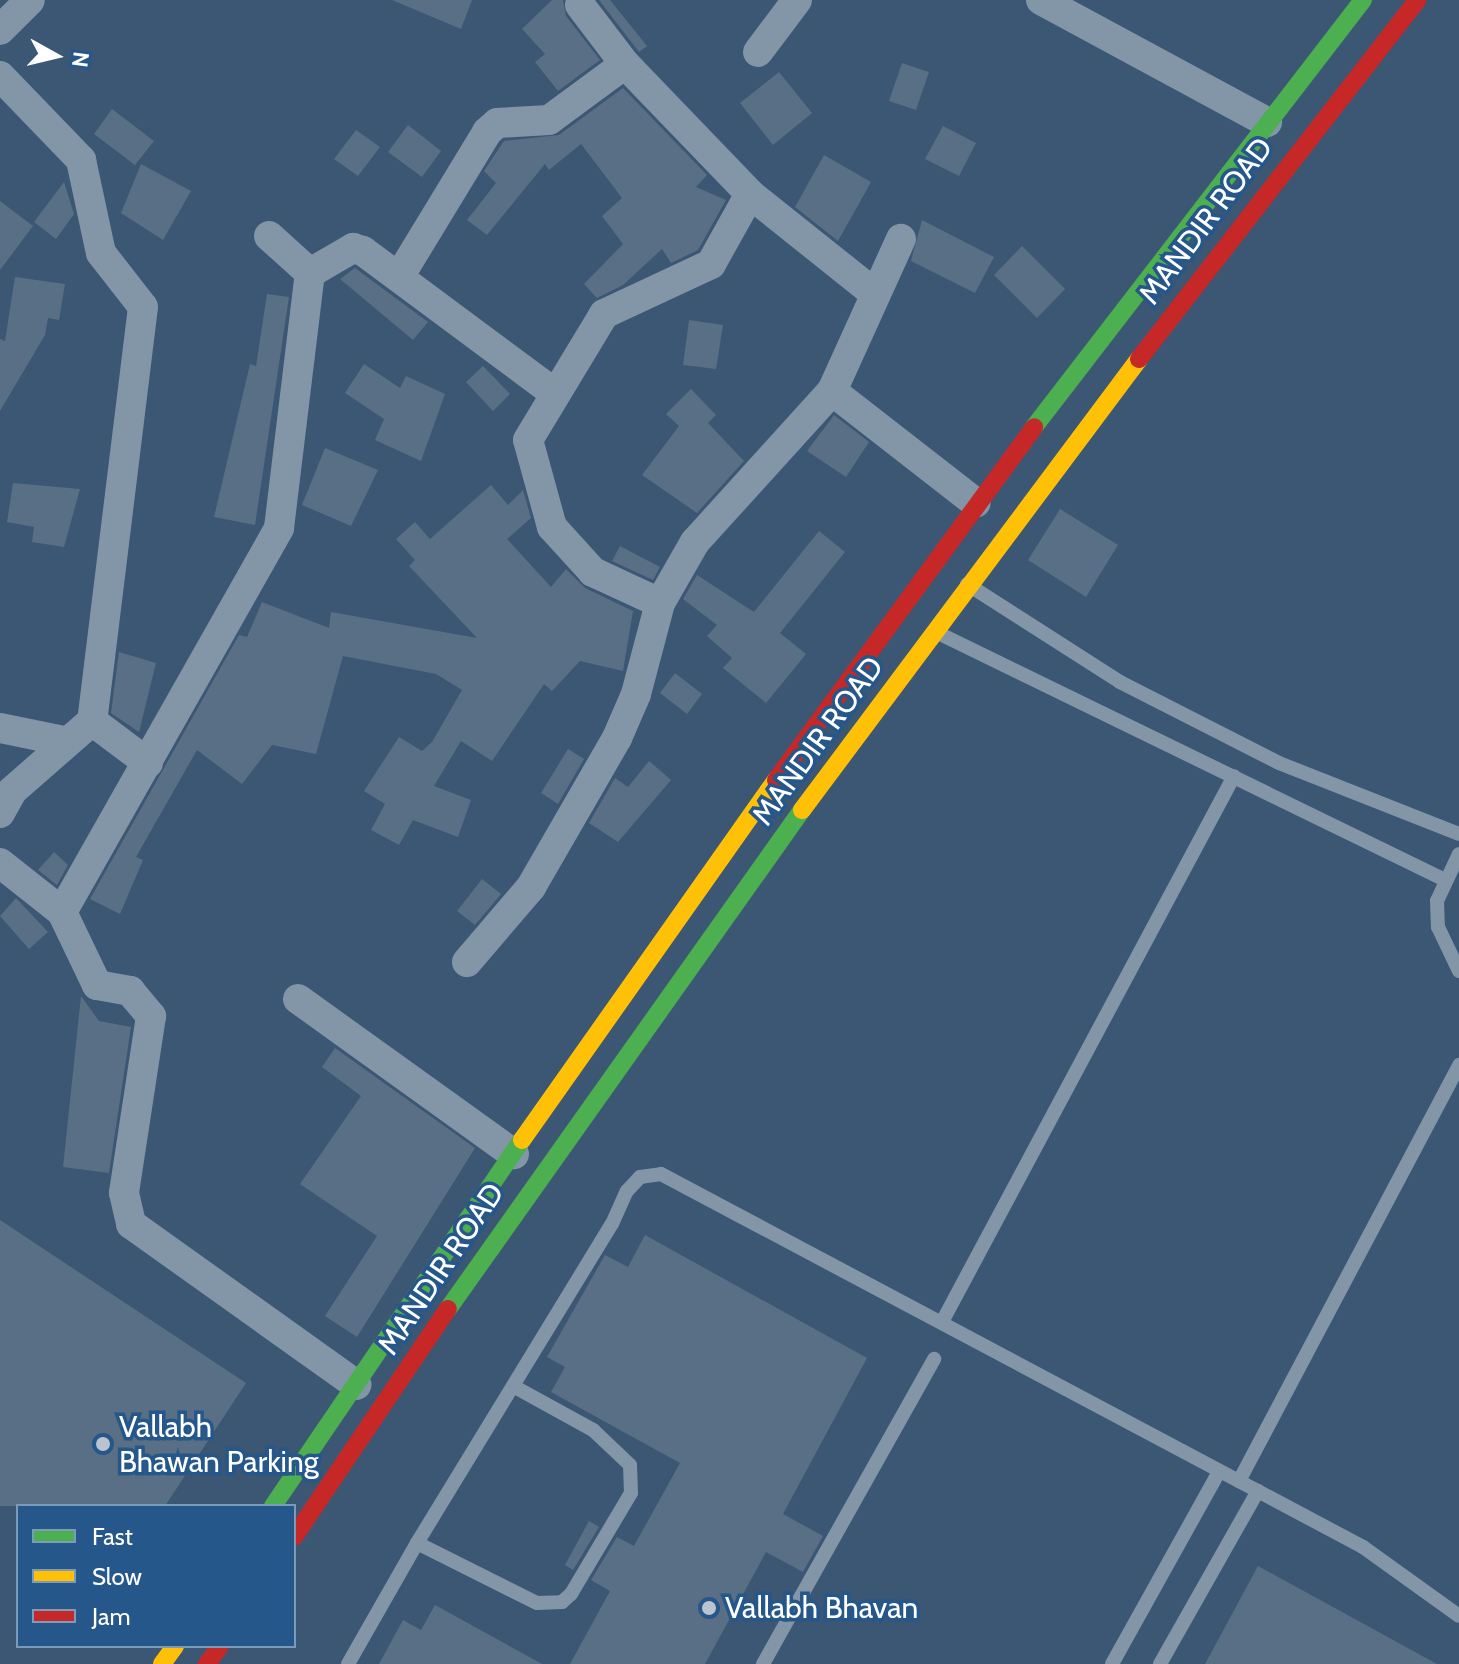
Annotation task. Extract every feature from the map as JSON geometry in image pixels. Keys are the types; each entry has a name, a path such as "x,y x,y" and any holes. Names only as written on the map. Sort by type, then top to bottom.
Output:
{"street":[{"path":"0,30 30,0"},
{"path":"758,52 797,0"},
{"path":"1041,0 1267,122"},
{"name":"MANDIR ROAD","path":"296,1534 543,1169 719,925 915,621 935,560 1363,0"},
{"name":"MANDIR ROAD","path":"274,1504 687,904 915,621 966,583 1417,0"},
{"path":"580,5 625,64 750,194 874,293"},
{"path":"399,277 487,132 497,123 549,120 625,64"},
{"path":"0,76 81,160 101,253 143,307 92,721 64,741 12,791 0,813"},
{"path":"660,603 593,572 552,527 528,440 604,314 711,264 750,194"},
{"path":"269,236 310,273"},
{"path":"467,962 531,887 617,738 636,694 660,603 695,542 832,391 901,239"},
{"path":"310,273 353,248 399,277 554,393"},
{"path":"62,912 279,528 310,273"},
{"path":"832,391 976,503"},
{"path":"92,721 148,763"},
{"path":"0,728 64,741"},
{"path":"4,873 62,912 97,985 130,991 151,1016 124,1193 131,1224 357,1385"},
{"path":"687,904 719,925"},
{"path":"298,999 514,1154"}],"lane":[{"path":"935,560 1120,682 1334,788 1459,834"},
{"path":"915,621 1443,879"},
{"path":"942,1322 1234,776"},
{"path":"1459,854 1443,879 1438,927 1459,971"},
{"path":"1239,1481 1459,1065"},
{"path":"348,1664 627,1191 651,1174 675,1178 1363,1547 1459,1616"},
{"path":"763,1664 934,1359"},
{"path":"417,1543 537,1603 562,1602 571,1594 631,1493 630,1465 593,1430 513,1386"},
{"path":"1112,1664 1219,1472"},
{"path":"1160,1664 1258,1491"}],"building":[{"path":"392,0 472,0 461,29"},
{"path":"552,0 563,0 566,16 600,60 558,91 535,62 545,54 522,29"},
{"path":"599,0 610,0 647,46 639,52"},
{"path":"902,63 929,72 916,110 889,101"},
{"path":"779,72 812,113 773,145 740,103"},
{"path":"623,88 707,175 696,187 726,200 698,250 671,263 662,249 623,285 597,298 584,284 623,244 602,216 622,198 581,144 549,170 545,164 487,235 467,220 496,183 484,171 504,141 559,135"},
{"path":"112,109 154,141 135,165 94,134"},
{"path":"408,125 441,151 422,177 388,152"},
{"path":"943,126 976,143 959,176 925,159"},
{"path":"356,130 380,147 358,176 334,159"},
{"path":"824,155 871,182 838,241 795,207"},
{"path":"141,164 191,191 163,240 121,213"},
{"path":"64,182 74,214 56,239 34,222"},
{"path":"0,201 33,226 0,270"},
{"path":"922,220 994,257 975,293 911,261"},
{"path":"1022,246 1065,289 1037,318 994,275"},
{"path":"355,268 428,322 413,340 340,279"},
{"path":"15,277 65,284 59,320 48,318 45,335 0,411 0,339 5,341"},
{"path":"267,294 289,297 255,525 214,517 250,364 256,366"},
{"path":"689,320 723,325 716,369 683,365"},
{"path":"364,364 400,388 406,376 445,394 421,461 375,440 384,419 345,393"},
{"path":"483,366 510,394 493,411 466,382"},
{"path":"691,389 716,415 708,423 744,461 697,513 642,475 679,426 666,414"},
{"path":"834,415 869,442 846,477 807,451"},
{"path":"325,448 378,470 351,526 302,505"},
{"path":"13,483 80,489 64,547 32,542 34,527 7,522"},
{"path":"491,485 508,505 523,490 531,518 507,539 551,587 566,569 585,588 633,611 623,671 580,661 552,691 544,684 492,761 461,741 434,786 471,800 458,837 413,820 399,845 371,830 385,804 364,791 399,737 422,751 432,742 462,690 436,674 343,656 316,754 272,745 242,784 197,750 136,857 143,860 120,914 90,899 239,635 247,637 262,602 329,628 331,612 477,638 409,566 415,560 396,539 415,522 430,539"},
{"path":"1060,509 1118,545 1086,597 1028,560"},
{"path":"819,531 845,552 780,633 806,654 766,703 723,668 732,658 707,636 717,625 683,599 697,575 754,612"},
{"path":"620,546 660,567 653,580 612,561"},
{"path":"119,652 156,663 139,732 111,713"},
{"path":"675,673 702,694 687,714 660,693"},
{"path":"568,749 584,759 558,804 541,793"},
{"path":"649,761 671,780 618,842 589,823 615,778 628,787"},
{"path":"54,852 68,865 57,885 38,870"},
{"path":"482,879 501,894 475,925 457,911"},
{"path":"16,898 48,932 29,949 0,916"},
{"path":"81,996 99,1021 131,1027 109,1173 63,1167"},
{"path":"335,1048 475,1148 357,1337 325,1316 377,1236 300,1184 361,1096 322,1067"},
{"name":"Vallabh Bhawan Parking","path":"0,1220 246,1383 166,1504 0,1506"},
{"path":"645,1235 867,1358 783,1514 823,1536 803,1572 766,1552 705,1664 570,1664 610,1591 591,1580 617,1537 634,1546 680,1463 551,1392 565,1367 547,1357 605,1255 628,1267"},
{"path":"589,1521 599,1527 573,1570 565,1565"},
{"path":"1258,1566 1437,1664 1205,1664"},
{"path":"435,1605 542,1664 379,1664 403,1620 421,1630"}],"traffic: fast":[{"path":"1034,427 1363,0"},
{"path":"448,1309 802,810"},
{"path":"274,1504 522,1140"}],"traffic: slow":[{"path":"802,810 1139,359"},
{"path":"522,1140 776,780"},
{"path":"162,1664 174,1648"}],"traffic: jam":[{"path":"1139,359 1417,0"},
{"path":"776,780 1034,427"},
{"path":"296,1534 448,1309"},
{"path":"207,1664 219,1648"}],"place":[{"name":"Vallabh Bhawan Parking","path":"103,1444"},
{"name":"Vallabh Bhavan","path":"709,1608"}]}
